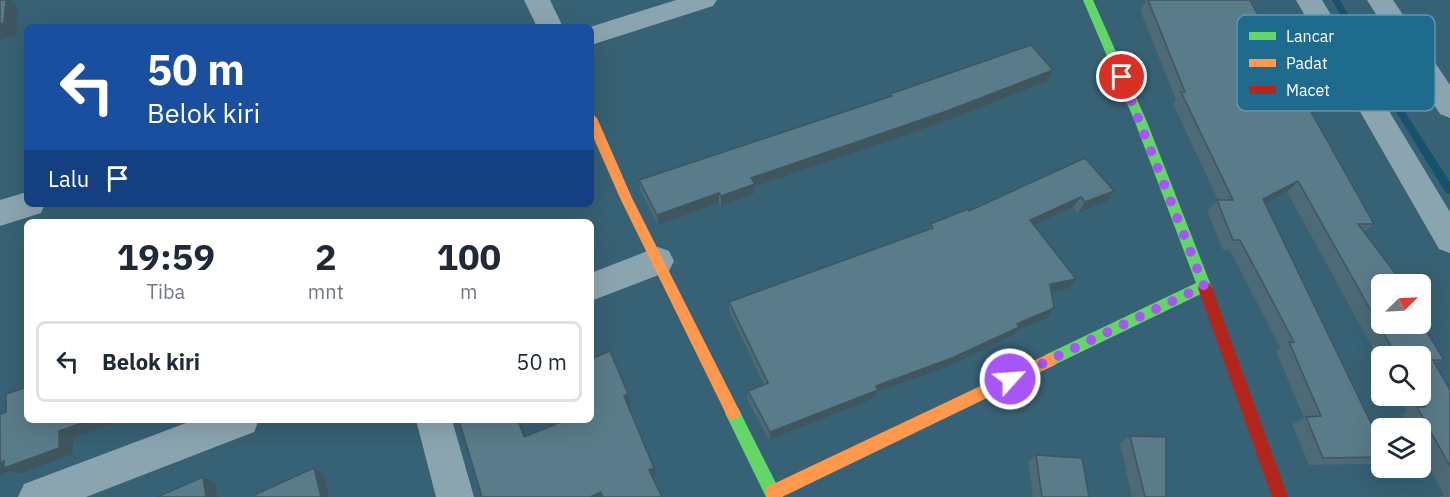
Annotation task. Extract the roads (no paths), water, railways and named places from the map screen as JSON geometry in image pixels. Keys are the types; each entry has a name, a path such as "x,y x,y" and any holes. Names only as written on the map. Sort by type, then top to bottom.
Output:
{"street":[{"path":"537,0 549,24"},
{"path":"594,35 704,0"},
{"path":"1088,0 1114,56 1204,286 1280,497"},
{"path":"1309,0 1318,15"},
{"path":"1380,0 1390,15"},
{"path":"1435,84 1450,107"},
{"path":"1374,111 1450,240"},
{"path":"594,124 658,261 774,495 1204,286"},
{"path":"0,213 24,206"},
{"path":"594,286 658,261"},
{"path":"37,497 89,487 234,423"},
{"path":"435,423 455,497"}],"waterway":[{"path":"1336,0 1345,15"},
{"path":"1400,111 1450,190"}]}
